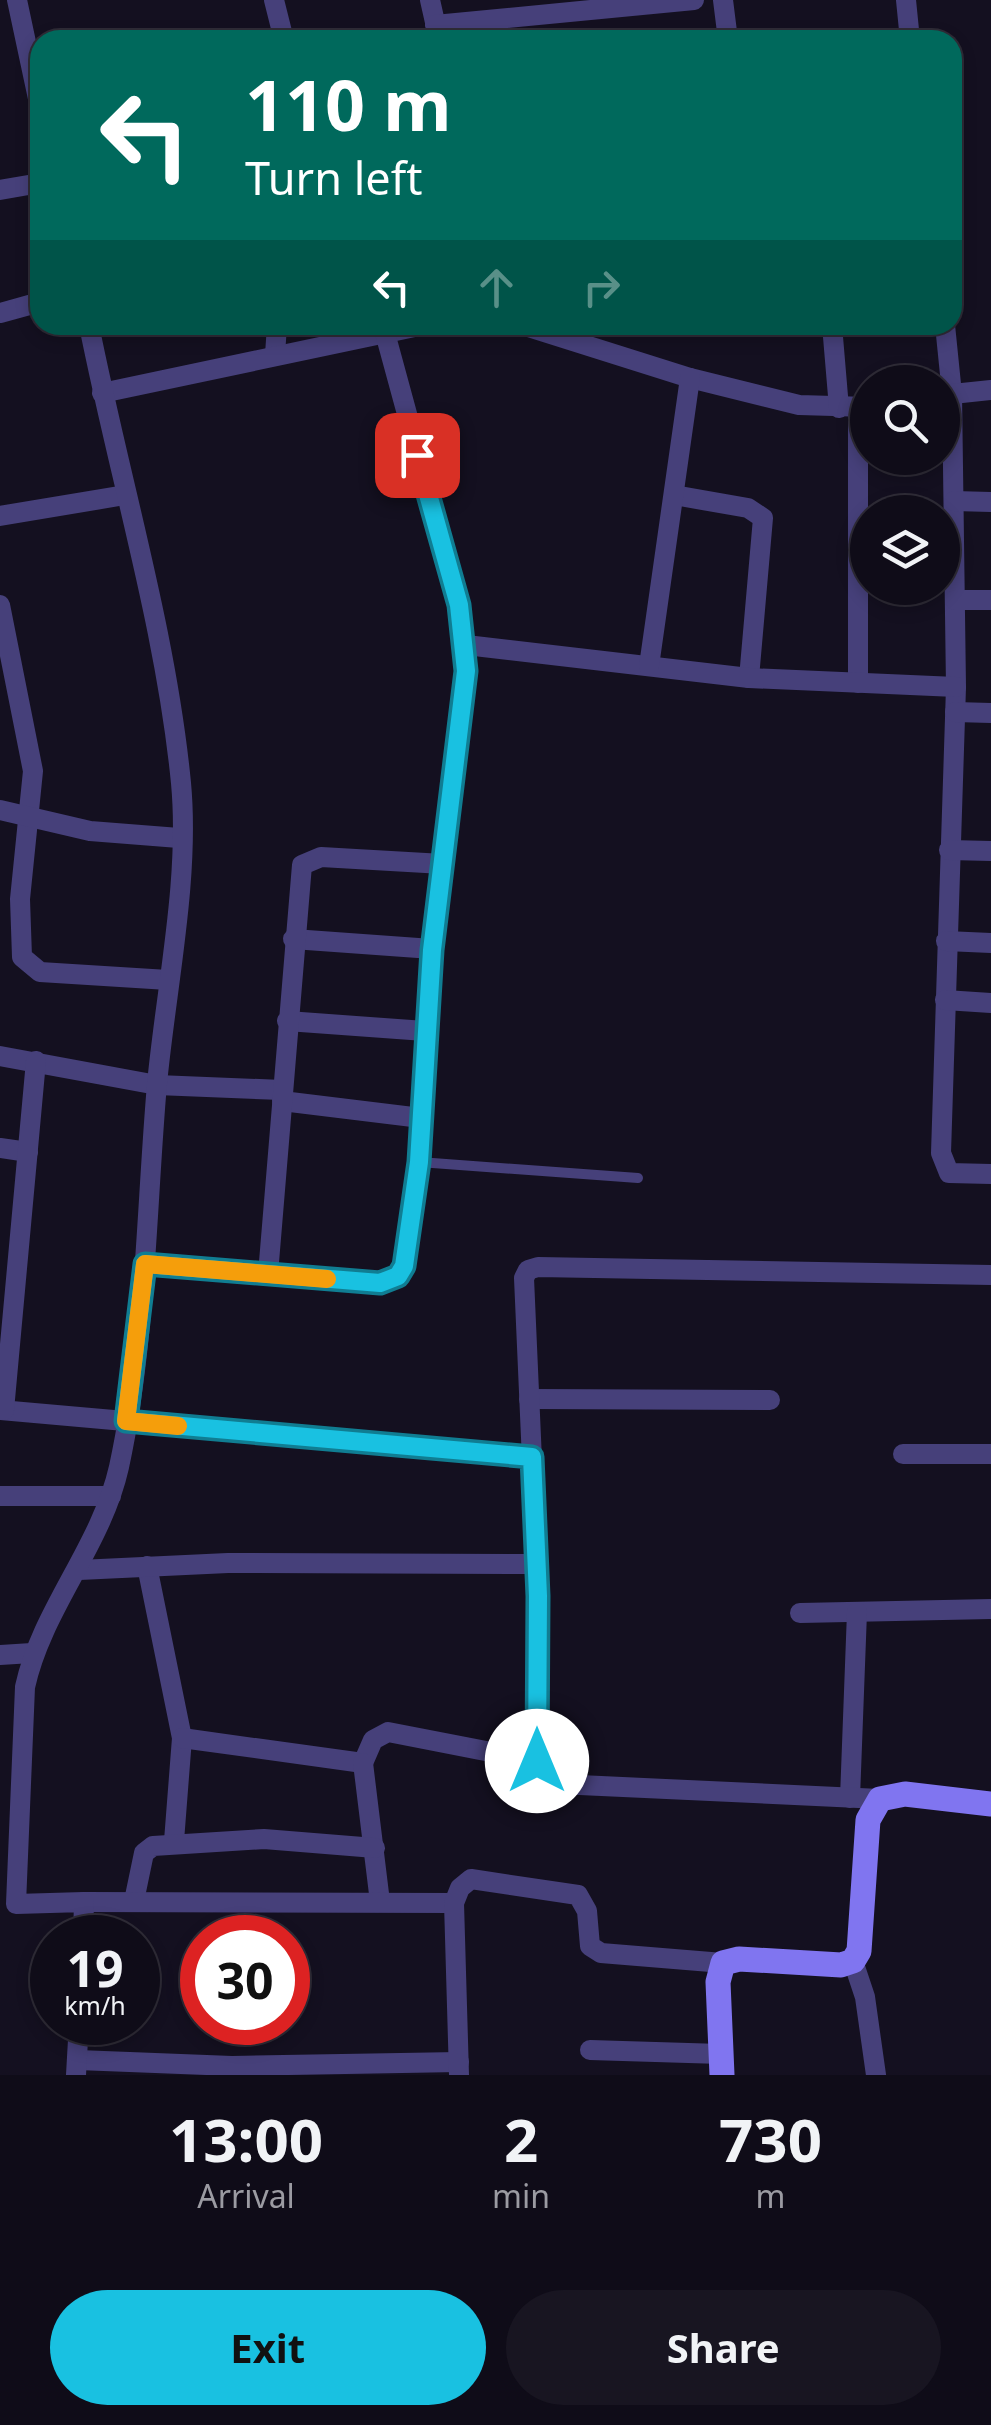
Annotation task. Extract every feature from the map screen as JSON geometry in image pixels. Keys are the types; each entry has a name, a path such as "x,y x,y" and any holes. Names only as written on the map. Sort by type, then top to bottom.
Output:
{"street":[{"path":"274,0 282,30"},
{"path":"430,0 437,30"},
{"path":"447,30 570,5 694,0"},
{"path":"724,0 727,30"},
{"path":"906,0 909,30"},
{"path":"24,1 30,41"},
{"path":"0,190 30,186"},
{"path":"0,314 30,305"},
{"path":"91,335 168,692 181,788 180,838 145,1264 126,1421 111,1496 79,1570 32,1653 24,1687 8,1905 134,1901 454,1903"},
{"path":"275,354 276,335"},
{"path":"102,393 356,335"},
{"path":"145,1264 380,1283 398,1276 404,1266 419,1162 432,950 465,706 466,645 384,335"},
{"path":"554,335 690,378 799,405 850,408"},
{"path":"835,335 850,390"},
{"path":"945,335 946,365"},
{"path":"649,666 690,378"},
{"path":"960,394 991,390"},
{"path":"856,475 858,683"},
{"path":"0,516 125,495"},
{"path":"674,495 748,508 763,518 749,678"},
{"path":"960,501 991,502"},
{"path":"960,600 991,600"},
{"path":"0,605 32,757 31,815 10,898 20,948 32,970 168,980"},
{"path":"955,605 943,1166 960,1176 991,1174"},
{"path":"466,645 749,678 956,687"},
{"path":"955,712 991,713"},
{"path":"0,810 90,832 180,838"},
{"path":"949,850 991,851"},
{"path":"268,1274 302,865 310,858 444,864"},
{"path":"293,938 432,950"},
{"path":"946,941 991,943"},
{"path":"945,1000 991,1003"},
{"path":"288,1021 425,1031"},
{"path":"0,1056 158,1085 282,1095 422,1118"},
{"path":"36,1061 5,1326 2,1410 532,1457"},
{"path":"0,1148 28,1152"},
{"path":"991,1275 538,1266 528,1270 524,1278 537,1564 537,1761 545,1779 558,1784 880,1800 905,1794 991,1804"},
{"path":"529,1400 770,1400"},
{"path":"903,1454 991,1454"},
{"path":"0,1496 111,1496"},
{"path":"79,1570 359,1561 537,1564"},
{"path":"147,1566 182,1738 174,1841"},
{"path":"800,1613 991,1610"},
{"path":"850,1798 857,1612"},
{"path":"0,1654 32,1653"},
{"path":"380,1902 364,1763 372,1740 388,1732 537,1761"},
{"path":"182,1738 364,1763"},
{"path":"77,2068 459,2068 454,1903 471,1878 569,1892 583,1900 588,1938 595,1950 723,1962 738,1959 841,1965 853,1961 859,1952 868,1820 880,1800"},
{"path":"134,1901 144,1853 152,1846 174,1841 285,1840 375,1848"},
{"path":"83,1915 84,1902"},
{"path":"853,1961 865,1997 876,2075"},
{"path":"590,2050 721,2065 718,1982 723,1962"}],"lane":[{"path":"419,1162 638,1178"}],"slow traffic":[{"path":"178,1426 126,1421 145,1264 327,1279"}],"route":[{"path":"417,455 459,605 466,671 465,706 432,950 419,1162 404,1266 391,1281 380,1283 145,1264 126,1421 532,1457 538,1596 537,1761"}]}
